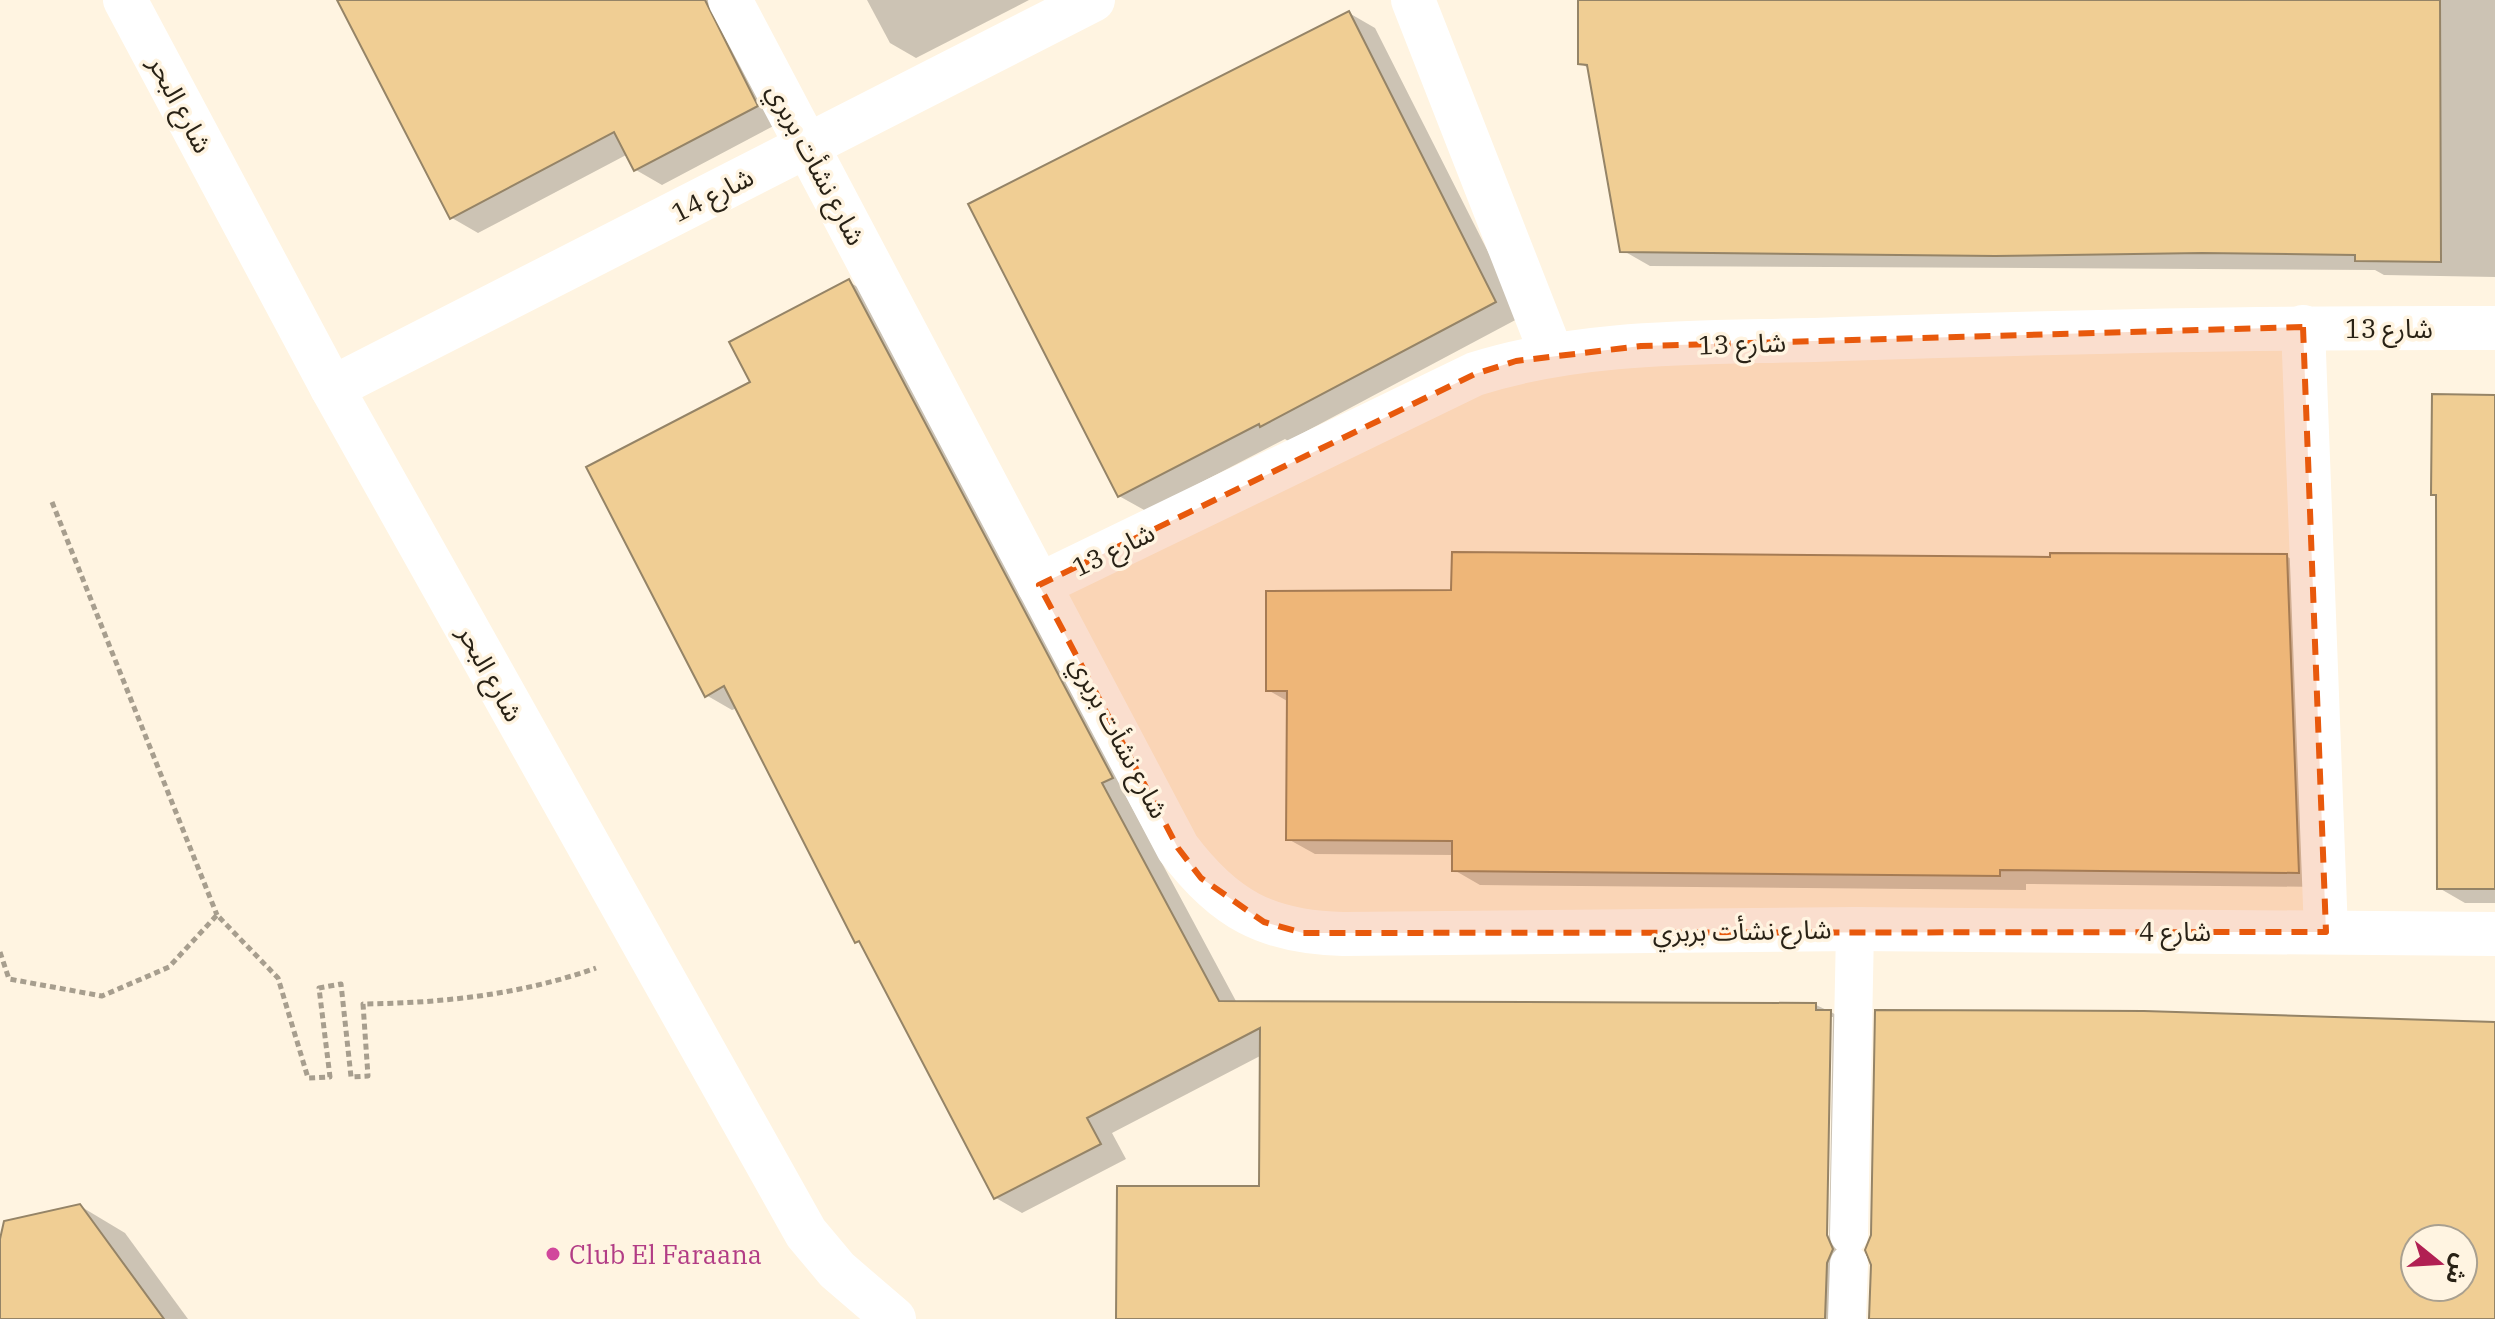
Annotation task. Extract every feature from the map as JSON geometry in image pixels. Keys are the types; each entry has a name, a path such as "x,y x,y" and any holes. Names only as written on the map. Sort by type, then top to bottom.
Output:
{"street":[{"name":"شارع البحر","path":"125,0 332,388 806,1233 837,1270 894,1319"},
{"name":"شارع نشأت بربري","path":"730,0 1178,848 1201,878 1229,903 1264,922 1303,933 1855,929"},
{"name":"شارع 14","path":"332,388 1093,0"},
{"path":"1413,0 1552,355"},
{"path":"2303,327 2326,932"},
{"name":"شارع 13","path":"1039,585 1475,374 1552,355 1671,345 2303,327 2495,328"},
{"name":"شارع 4","path":"1855,929 2495,934"}],"lane":[{"path":"1847,1319 1855,929"}],"path":[{"path":"52,502 217,915 278,978 308,1078 330,1077 319,988 341,984 351,1077 368,1076 363,1004 446,1003 562,981 646,951"},
{"path":"0,952 9,979 102,996 169,967 217,915"}],"highlighted area":[{"path":"2303,327 2326,932 1303,933 1264,922 1201,878 1178,848 1039,585 1475,374 1516,361 1641,346"}],"building":[{"path":"337,0 705,0 758,106 634,171 614,132 450,219"},
{"path":"1578,0 2440,0 2441,262 2355,261 2355,255 2202,253 1995,256 1620,252 1587,65 1578,64"},
{"path":"1349,11 1496,302 1260,427 1259,424 1118,497 968,204"},
{"path":"849,279 1113,778 1102,783 1219,1001 1816,1003 1816,1010 1831,1010 1827,1235 1833,1249 1827,1263 1825,1319 1116,1319 1117,1186 1259,1186 1260,1028 1087,1118 1101,1144 994,1199 859,941 855,943 724,686 705,697 586,467 750,382 729,342"},
{"path":"2432,394 2495,395 2495,889 2437,889 2436,495 2431,495"},
{"path":"1452,552 2050,557 2050,553 2287,554 2299,873 2000,870 2000,876 1452,871 1452,841 1286,840 1287,691 1266,691 1266,591 1451,590"},
{"path":"1875,1010 2144,1011 2495,1022 2495,1319 1869,1319 1871,1265 1865,1250 1871,1235"},
{"path":"80,1204 164,1319 0,1319 0,1239 4,1221"}],"place":[{"name":"Club El Faraana","path":"553,1254"}]}
